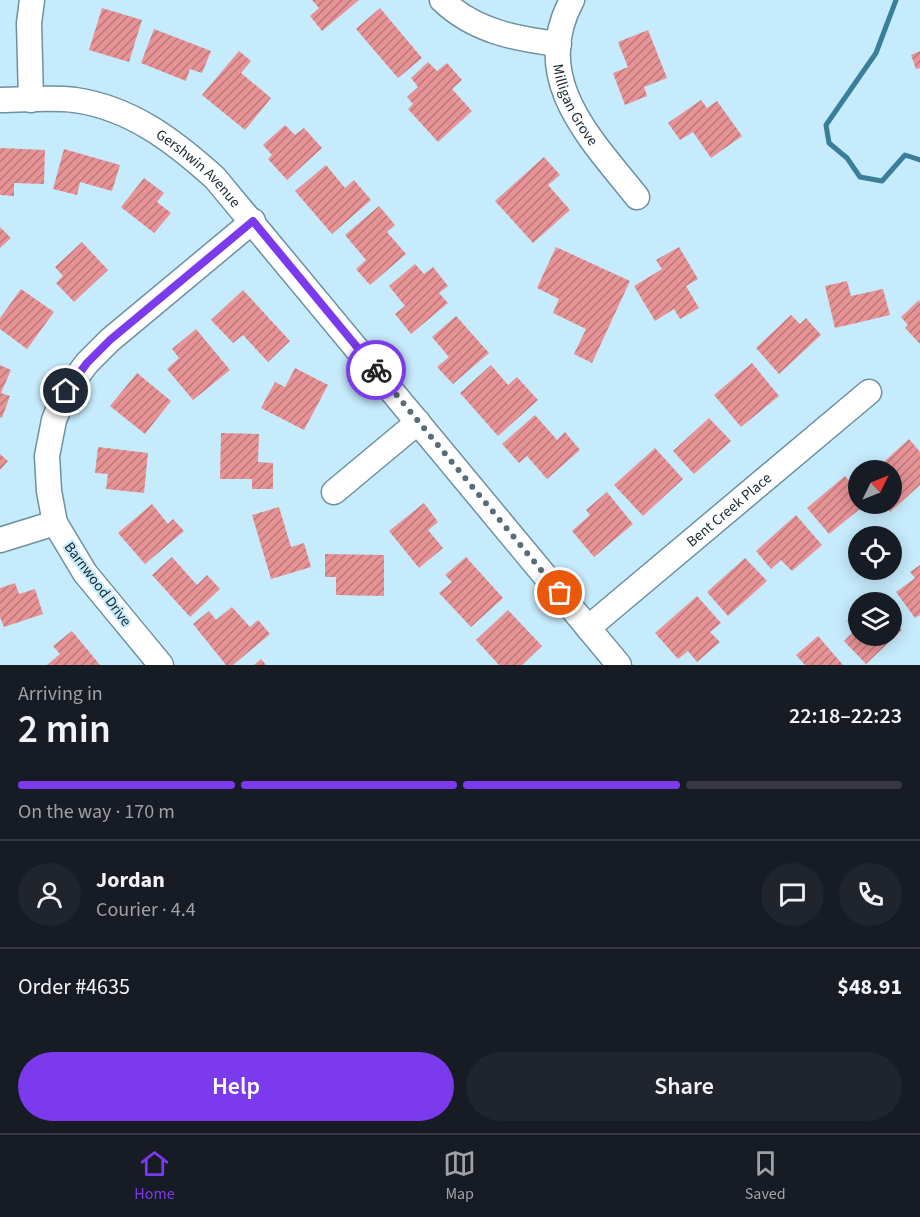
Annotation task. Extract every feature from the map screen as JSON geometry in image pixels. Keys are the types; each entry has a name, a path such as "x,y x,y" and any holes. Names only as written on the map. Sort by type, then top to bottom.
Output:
{"street":[{"path":"31,100 29,23 32,0"},
{"path":"442,0 454,12 478,26 523,40 559,44"},
{"name":"Milligan Grove","path":"572,0 562,22 559,44 559,67 564,91 573,112 587,133 637,197"},
{"name":"Gershwin Avenue","path":"0,100 75,100 110,109 146,125 181,147 215,177 619,665"},
{"name":"Barnwood Drive","path":"161,665 85,573 55,523 49,491 47,456 54,420 66,391 87,363 110,340 253,221"},
{"name":"Bent Creek Place","path":"588,628 869,392"},
{"path":"334,492 418,422"},
{"path":"0,540 55,523"}],"building":[{"path":"312,0 359,0 322,31 310,16 319,8"},
{"path":"102,8 142,20 129,62 89,50"},
{"path":"380,8 422,58 398,78 356,29"},
{"path":"154,29 211,51 202,73 190,69 186,81 141,63"},
{"path":"648,30 667,78 644,87 647,96 625,105 613,73 628,67 618,42"},
{"path":"239,51 251,61 241,73 271,98 245,130 202,95"},
{"path":"920,51 920,68 916,69 911,55"},
{"path":"428,62 437,71 447,63 462,80 452,89 472,111 438,142 408,109 413,104 407,97 418,87 411,78"},
{"path":"701,100 707,108 717,101 742,136 711,158 693,132 680,140 668,123"},
{"path":"285,125 295,135 304,128 322,148 287,180 268,159 272,155 263,145"},
{"path":"0,148 45,150 44,184 14,183 14,196 0,195"},
{"path":"64,149 120,165 112,191 80,182 77,195 53,189"},
{"path":"544,157 560,175 548,185 570,210 533,243 495,201"},
{"path":"326,165 345,188 354,180 371,200 332,234 295,191"},
{"path":"144,178 164,193 157,202 171,213 154,233 121,207"},
{"path":"379,206 395,225 387,232 406,254 370,285 356,269 366,260 345,235"},
{"path":"0,227 11,238 0,248"},
{"path":"82,242 108,270 74,302 56,283 63,276 55,267"},
{"path":"556,247 630,281 592,363 574,354 586,329 553,313 559,299 537,288"},
{"path":"679,247 698,279 686,286 699,308 680,319 674,309 655,321 634,286 662,269 656,260"},
{"path":"415,264 424,274 433,267 448,286 439,293 448,303 411,334 395,314 405,306 389,286"},
{"path":"847,281 851,296 883,289 890,315 835,328 825,286"},
{"path":"21,289 54,312 27,349 0,329 0,318"},
{"path":"243,290 290,341 268,362 243,335 233,343 211,320"},
{"path":"919,300 920,344 905,328 908,325 901,317"},
{"path":"791,315 800,324 806,318 821,335 779,374 756,348"},
{"path":"456,316 489,353 453,384 437,367 449,357 432,337"},
{"path":"196,329 230,370 193,400 167,369 179,358 172,349"},
{"path":"752,363 779,396 741,427 714,395"},
{"path":"0,365 11,370 1,393 10,396 2,418 0,417"},
{"path":"491,365 508,385 517,377 538,400 498,436 460,393"},
{"path":"295,368 328,385 304,430 261,408 275,382 285,387"},
{"path":"137,373 171,401 145,434 110,406"},
{"path":"535,415 557,440 565,432 580,450 547,479 527,456 519,463 502,444"},
{"path":"709,418 731,441 694,474 673,451"},
{"path":"221,433 259,434 258,462 273,463 273,489 252,489 252,479 220,479"},
{"path":"909,439 920,452 920,485 902,501 902,460 886,460"},
{"path":"98,447 148,453 144,493 106,489 108,474 95,473"},
{"path":"655,448 683,479 643,516 614,485"},
{"path":"0,454 8,461 0,470"},
{"path":"845,476 848,479 848,514 854,514 829,534 807,508"},
{"path":"607,492 633,524 594,557 572,531 590,515 586,510"},
{"path":"424,503 438,522 428,530 443,548 419,568 389,531"},
{"path":"152,504 168,524 173,519 184,531 145,564 118,533"},
{"path":"279,507 291,547 304,543 311,567 271,579 252,515"},
{"path":"796,515 822,545 792,571 781,560 771,569 756,551"},
{"path":"325,554 384,555 384,596 336,595 336,577 325,577"},
{"path":"172,557 197,585 207,575 220,589 190,617 152,575"},
{"path":"466,557 503,598 471,627 439,593 452,582 445,575"},
{"path":"745,558 767,581 728,616 707,592"},
{"path":"920,565 920,615 915,618 902,600 902,592 896,592 915,578 910,572"},
{"path":"15,583 19,594 35,589 43,614 4,627 0,617 0,588"},
{"path":"697,596 721,623 710,632 720,642 697,662 688,651 678,659 655,633"},
{"path":"232,607 250,627 258,620 270,634 233,665 226,665 193,624 209,611 216,620"},
{"path":"508,610 542,646 522,665 499,665 476,640"},
{"path":"72,631 100,665 47,665 60,654 53,646"},
{"path":"818,636 843,665 805,665 796,655"},
{"path":"849,646 885,646 866,664"},
{"path":"261,659 266,665 254,665"}],"waterway":[{"path":"896,0 876,53 826,125 829,143 847,158 860,177 882,181 905,155 920,160"}],"way so far":[{"path":"376,370 560,593"}],"route":[{"path":"66,391 87,363 110,340 253,221 376,370"}]}
